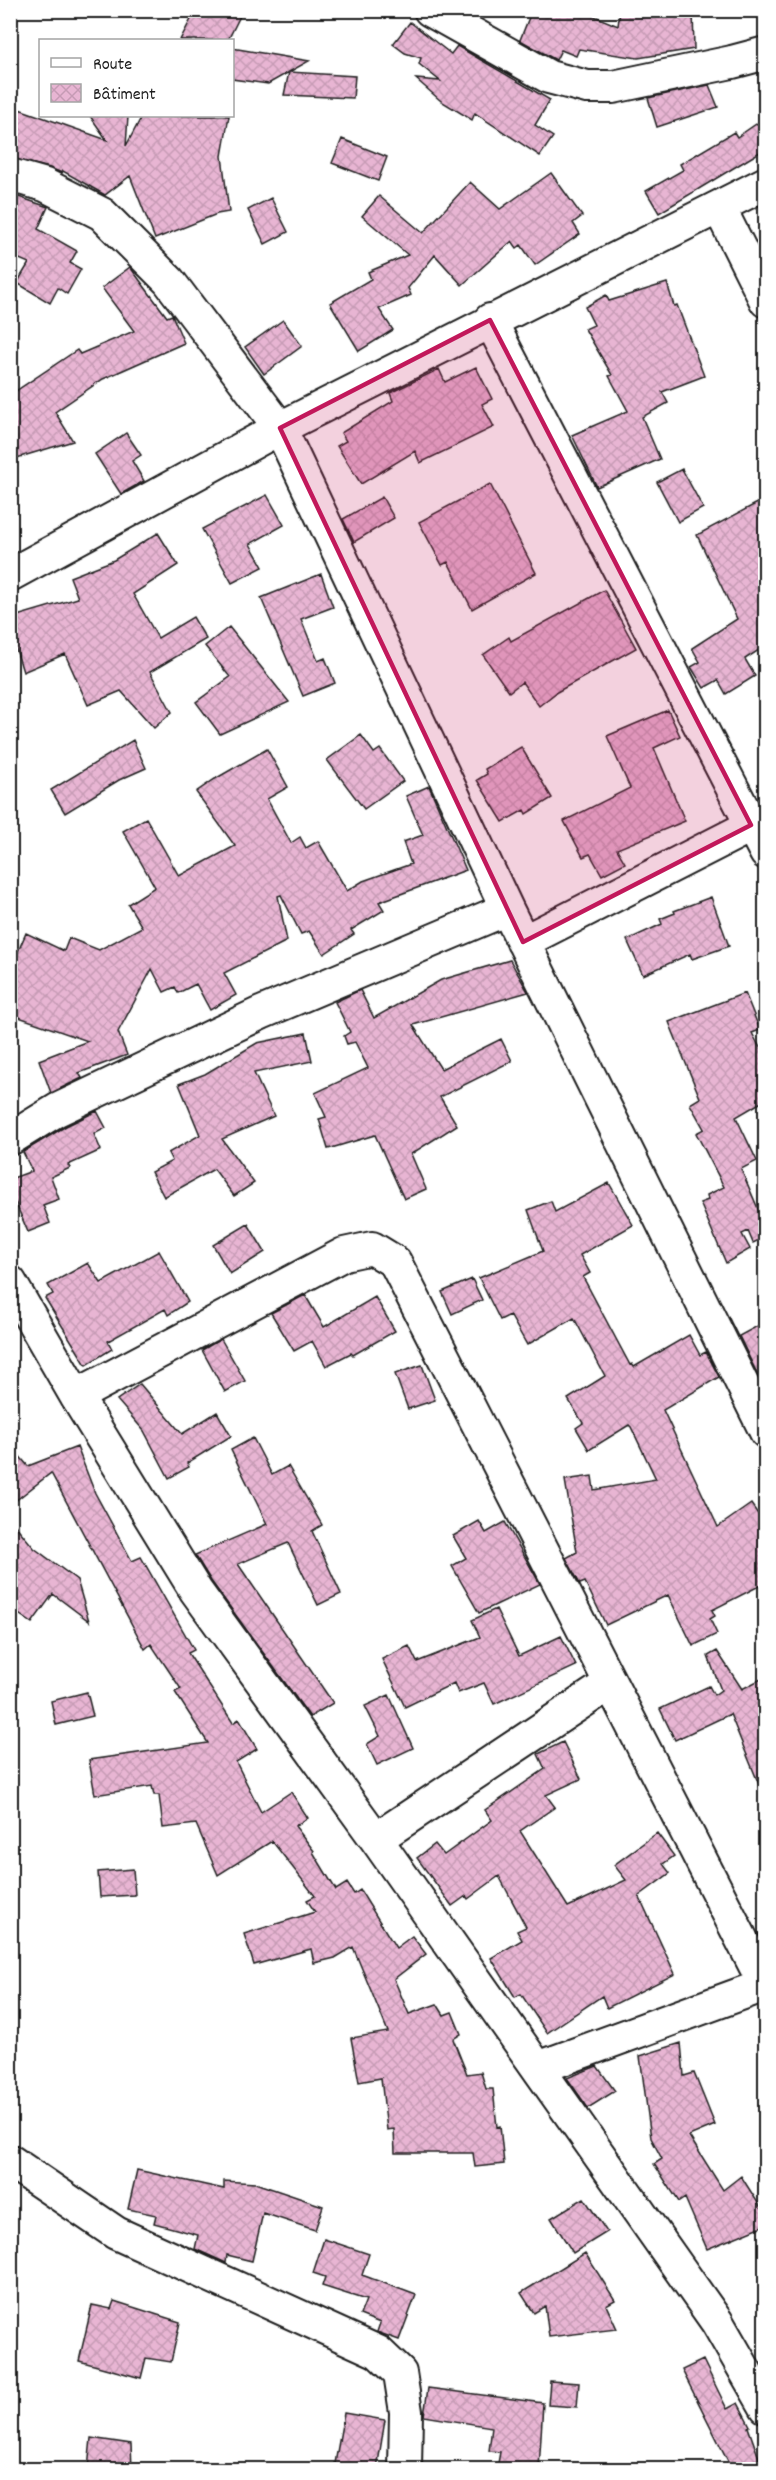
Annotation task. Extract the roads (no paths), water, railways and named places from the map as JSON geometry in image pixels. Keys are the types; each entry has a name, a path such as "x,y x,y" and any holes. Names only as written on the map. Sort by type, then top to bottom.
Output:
{"street":[{"path":"430,10 549,77 587,87 613,87 765,53"},
{"path":"10,175 45,185 102,214 168,281 280,428 507,909 765,1432"},
{"path":"10,575 280,428 765,183"},
{"path":"719,207 765,301"},
{"path":"490,320 758,822 765,853"},
{"path":"523,942 758,822"},
{"path":"10,1139 57,1110 159,1060 261,1013 507,909"},
{"path":"76,1396 344,1254 372,1248 395,1262 765,1986 538,2068"},
{"path":"10,1282 76,1396 196,1591 376,1839 717,2322 765,2407"},
{"path":"376,1839 609,1684"},
{"path":"10,2161 116,2233 378,2352 400,2373 406,2412 405,2469"}]}
